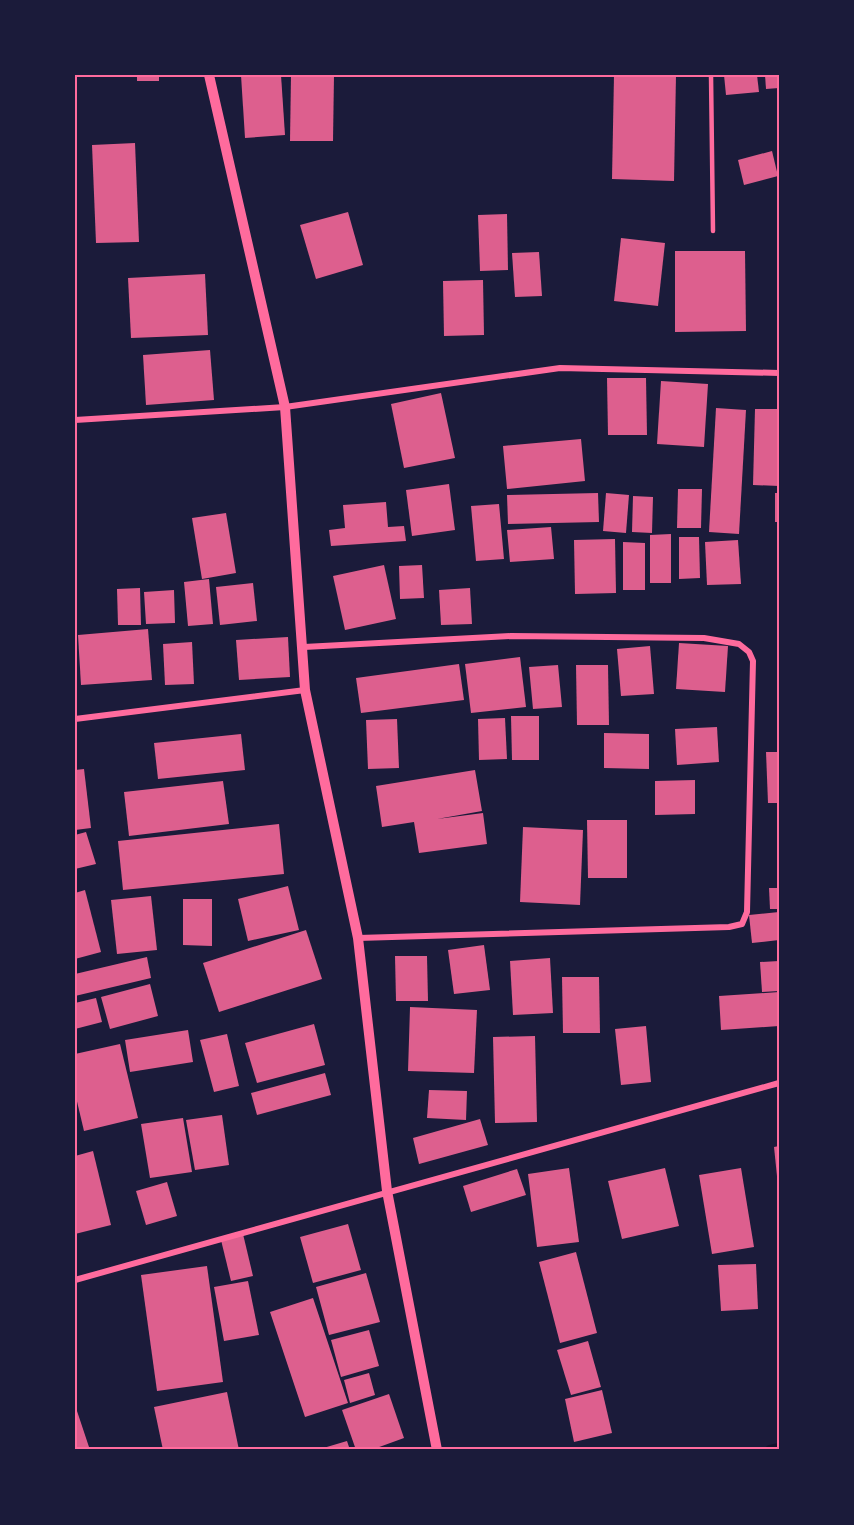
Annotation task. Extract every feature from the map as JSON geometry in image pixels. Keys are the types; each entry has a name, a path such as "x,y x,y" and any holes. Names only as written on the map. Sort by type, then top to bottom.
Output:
{"street":[{"path":"209,75 285,407 304,647 305,690 358,938 387,1191 437,1450"},
{"path":"75,420 285,407 560,368 779,373"},
{"path":"304,647 511,636 670,637 720,640 739,645 749,652 755,672 747,912 742,924 729,927 358,938"},
{"path":"75,719 305,690"},
{"path":"75,1280 779,1083"}],"lane":[{"path":"711,75 714,231"}],"building":[{"path":"137,75 159,75 159,81 137,81"},
{"path":"241,75 281,75 285,135 245,138"},
{"path":"291,75 334,75 333,141 290,141"},
{"path":"614,75 676,75 674,181 612,179"},
{"path":"724,75 757,75 759,92 726,95"},
{"path":"765,75 779,75 779,88 766,89"},
{"path":"135,143 139,242 96,243 92,145"},
{"path":"772,151 778,176 744,185 738,160"},
{"path":"348,212 363,265 316,279 300,225"},
{"path":"507,214 508,270 480,271 478,215"},
{"path":"621,238 665,243 658,306 614,301"},
{"path":"675,251 745,251 746,331 675,332"},
{"path":"539,252 542,296 515,297 512,253"},
{"path":"205,274 208,335 131,338 128,278"},
{"path":"483,280 484,335 444,336 443,281"},
{"path":"210,350 214,400 146,405 143,355"},
{"path":"607,378 646,378 647,435 608,435"},
{"path":"661,381 708,384 704,447 657,444"},
{"path":"441,393 455,458 404,468 391,404"},
{"path":"716,408 746,410 739,534 709,532"},
{"path":"755,409 779,409 779,486 753,485"},
{"path":"581,439 585,481 507,489 503,446"},
{"path":"449,484 455,530 412,536 406,490"},
{"path":"678,489 702,489 701,528 677,528"},
{"path":"598,493 599,522 508,524 507,495"},
{"path":"606,493 629,495 626,533 603,531"},
{"path":"775,493 779,493 779,522 775,522"},
{"path":"633,496 653,497 652,533 632,532"},
{"path":"386,502 388,527 404,526 406,541 331,546 329,530 345,528 343,505"},
{"path":"499,504 504,559 476,561 471,506"},
{"path":"226,513 236,573 202,579 192,518"},
{"path":"551,527 554,559 510,562 507,530"},
{"path":"671,534 671,583 650,583 650,535"},
{"path":"679,537 699,537 700,578 679,579"},
{"path":"615,539 616,593 575,594 574,540"},
{"path":"738,540 741,584 707,585 705,542"},
{"path":"623,542 645,543 645,590 623,590"},
{"path":"384,565 396,619 345,630 333,576"},
{"path":"422,565 424,598 400,599 399,566"},
{"path":"209,579 213,624 188,626 184,582"},
{"path":"253,583 257,621 220,625 216,587"},
{"path":"140,588 141,625 118,625 117,589"},
{"path":"470,588 472,624 441,625 439,590"},
{"path":"174,590 175,623 146,624 144,592"},
{"path":"148,629 152,680 81,685 78,635"},
{"path":"288,637 290,677 239,680 236,640"},
{"path":"192,642 194,684 165,685 163,644"},
{"path":"679,643 728,646 725,692 676,689"},
{"path":"650,646 654,694 621,696 617,649"},
{"path":"520,657 526,707 471,713 465,664"},
{"path":"459,664 464,700 361,713 356,678"},
{"path":"558,665 562,707 533,709 529,667"},
{"path":"576,665 608,665 609,725 577,725"},
{"path":"511,716 539,716 539,760 512,760"},
{"path":"505,718 507,759 479,760 478,719"},
{"path":"397,719 399,768 368,769 366,720"},
{"path":"717,727 719,762 677,765 675,729"},
{"path":"604,733 649,734 649,769 604,768"},
{"path":"241,734 245,770 158,779 154,743"},
{"path":"766,752 779,752 779,803 768,803"},
{"path":"84,769 91,828 75,830 75,770"},
{"path":"475,770 482,811 437,819 483,813 487,844 419,853 414,822 382,827 376,786"},
{"path":"695,780 695,814 655,815 655,781"},
{"path":"223,781 229,824 129,836 124,792"},
{"path":"587,820 627,820 627,878 588,878"},
{"path":"279,824 284,874 123,890 118,841"},
{"path":"523,827 583,830 580,905 520,902"},
{"path":"86,832 96,864 75,869 75,835"},
{"path":"288,886 299,930 248,941 238,899"},
{"path":"769,888 779,888 779,909 770,909"},
{"path":"85,890 101,952 75,959 75,893"},
{"path":"151,896 157,950 117,954 111,900"},
{"path":"183,899 212,899 212,946 183,945"},
{"path":"779,912 779,940 752,943 749,915"},
{"path":"306,930 322,979 219,1012 203,963"},
{"path":"484,945 490,990 454,994 448,950"},
{"path":"395,956 427,956 428,1001 396,1001"},
{"path":"147,957 151,978 75,996 75,974"},
{"path":"550,958 553,1013 513,1015 510,961"},
{"path":"779,961 779,991 762,992 760,962"},
{"path":"562,977 599,977 600,1033 563,1033"},
{"path":"150,984 158,1016 110,1029 101,997"},
{"path":"779,992 779,1026 721,1030 719,996"},
{"path":"96,998 102,1022 75,1029 75,1003"},
{"path":"410,1007 477,1010 474,1073 408,1071"},
{"path":"314,1024 325,1065 257,1083 245,1043"},
{"path":"646,1026 651,1082 621,1085 615,1029"},
{"path":"188,1030 193,1062 130,1072 125,1040"},
{"path":"227,1034 239,1086 214,1092 200,1040"},
{"path":"535,1036 537,1122 495,1123 493,1037"},
{"path":"120,1044 138,1118 84,1131 75,1093 75,1054"},
{"path":"325,1073 331,1095 257,1115 251,1093"},
{"path":"429,1090 467,1091 466,1120 427,1118"},
{"path":"222,1115 229,1165 195,1170 186,1120"},
{"path":"183,1118 192,1172 150,1178 141,1124"},
{"path":"480,1119 488,1145 419,1164 413,1138"},
{"path":"779,1146 779,1176 777,1176 774,1147"},
{"path":"93,1151 111,1225 75,1234 75,1156"},
{"path":"569,1168 579,1242 537,1247 528,1174"},
{"path":"665,1168 679,1226 622,1239 608,1181"},
{"path":"741,1168 754,1247 712,1254 699,1175"},
{"path":"517,1169 526,1195 471,1212 463,1186"},
{"path":"167,1182 177,1216 146,1225 136,1191"},
{"path":"348,1224 361,1270 313,1283 300,1237"},
{"path":"243,1234 253,1276 231,1281 221,1240"},
{"path":"576,1252 597,1333 560,1343 539,1262"},
{"path":"756,1264 758,1309 721,1311 718,1265"},
{"path":"207,1266 223,1382 157,1391 141,1275"},
{"path":"366,1273 380,1322 329,1335 316,1287"},
{"path":"248,1281 259,1335 224,1341 214,1287"},
{"path":"313,1298 348,1403 305,1417 270,1312"},
{"path":"369,1330 379,1366 341,1377 331,1340"},
{"path":"588,1341 601,1387 571,1395 557,1350"},
{"path":"369,1373 375,1395 350,1403 344,1380"},
{"path":"602,1390 612,1433 574,1442 565,1399"},
{"path":"227,1392 239,1450 163,1450 154,1407"},
{"path":"389,1394 404,1438 371,1450 356,1450 342,1410"},
{"path":"75,1405 90,1450 75,1450"},
{"path":"347,1441 350,1450 320,1450 320,1449"}],"waterway":[{"path":"770,1450 779,1448"}]}
